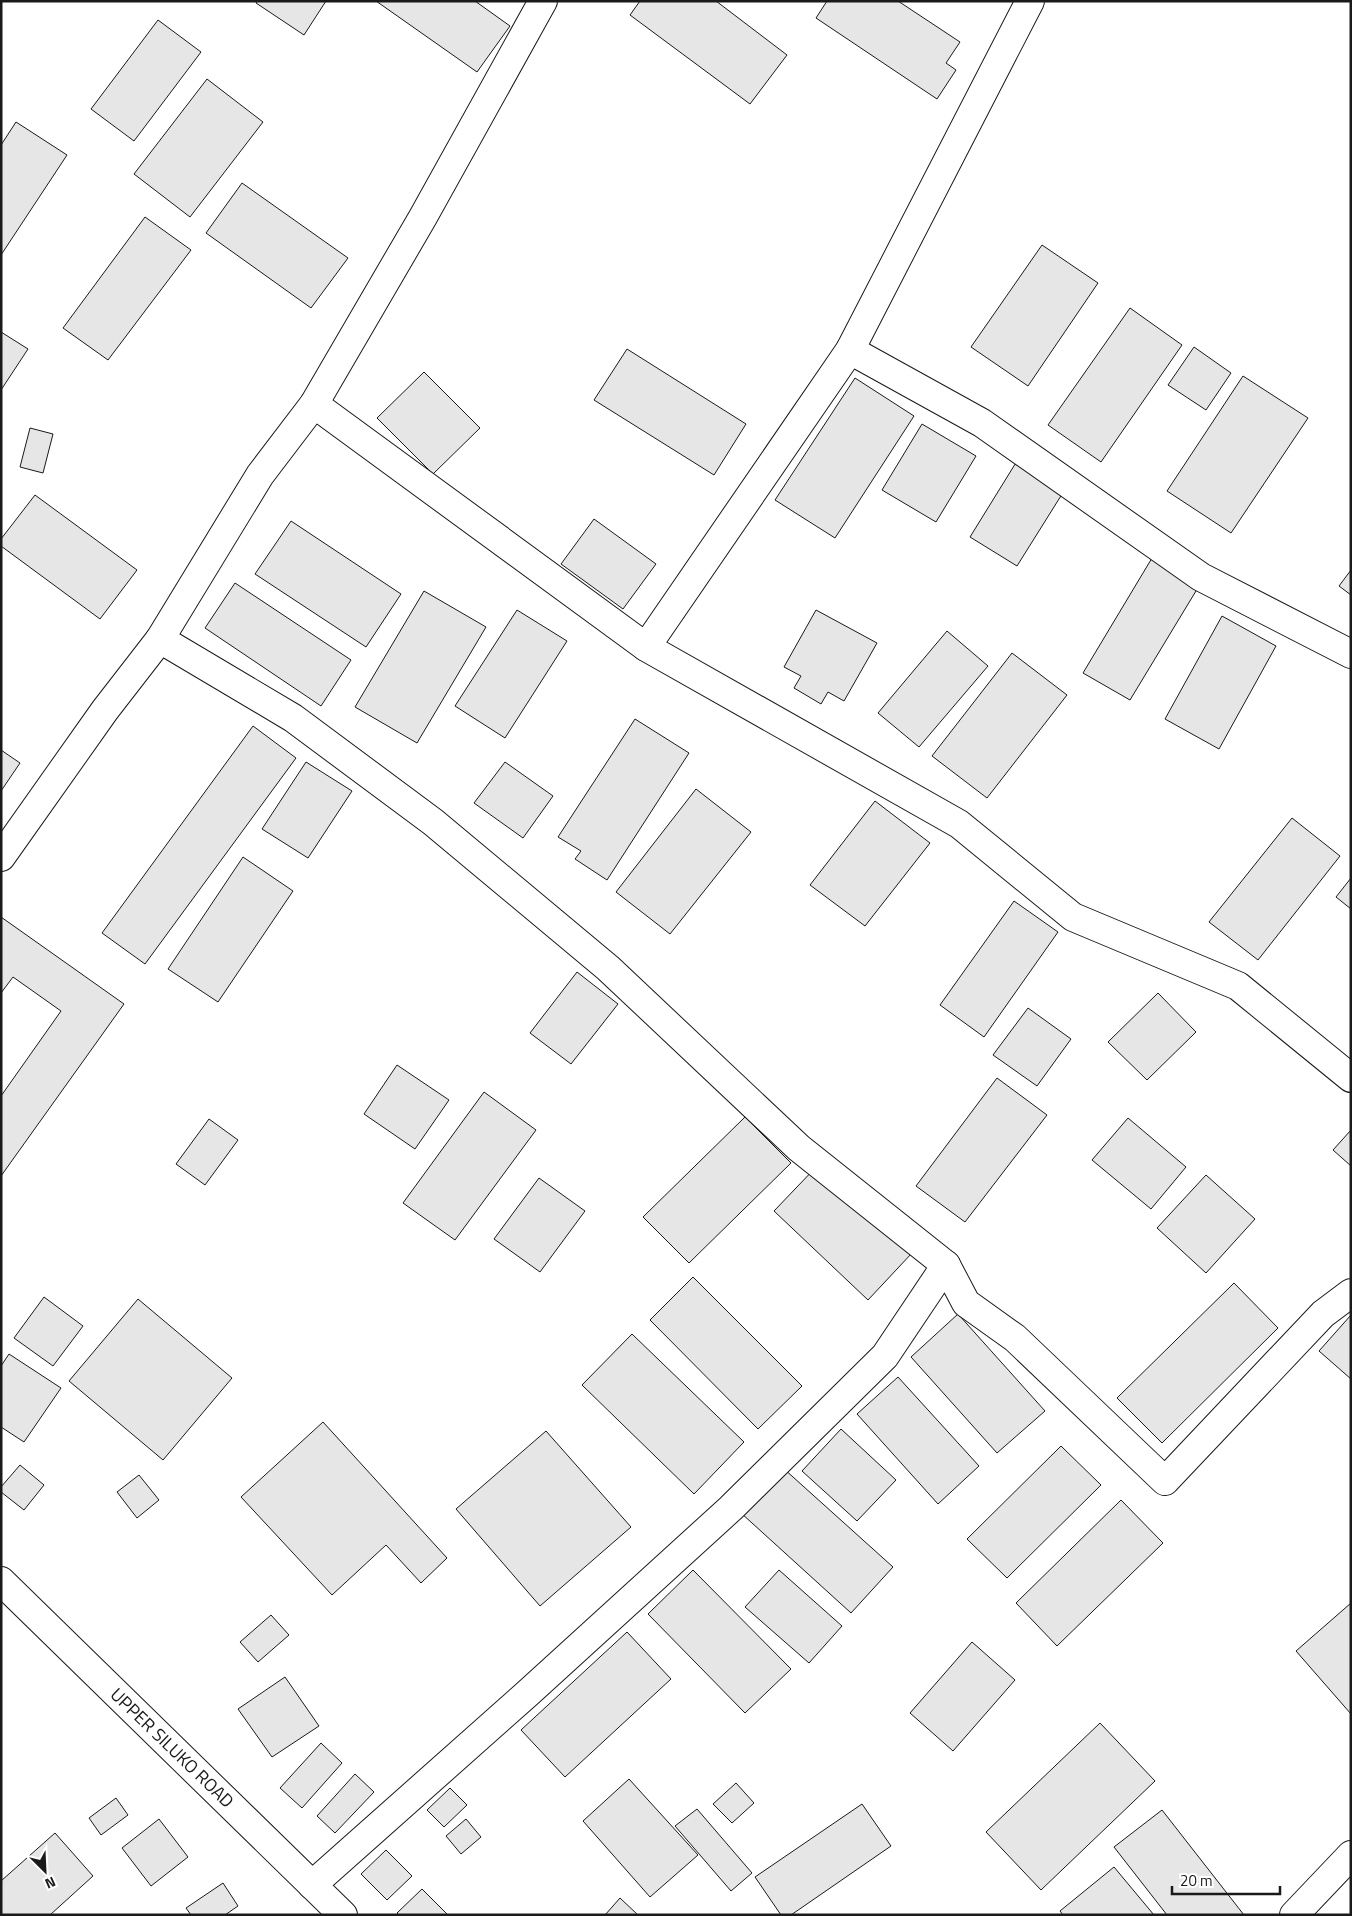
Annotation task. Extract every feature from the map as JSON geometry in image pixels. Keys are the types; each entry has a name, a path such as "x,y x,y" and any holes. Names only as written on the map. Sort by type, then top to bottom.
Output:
{"street":[{"path":"1,857 105,710 160,639 260,475 314,404 423,217 543,1"},
{"path":"646,648 850,350 1030,1"},
{"path":"850,350 982,422 1201,576 1351,654"},
{"path":"314,404 646,648 958,824 1073,917 1238,986 1351,1078"},
{"path":"160,639 293,718 433,822 608,968 800,1148 946,1264 966,1303 1015,1338 1165,1481 1323,1314 1351,1293"},
{"path":"312,1885 535,1686 745,1494 885,1356 946,1264"},
{"name":"UPPER SILUKO ROAD","path":"1,1580 343,1915"},
{"path":"1294,1915 1351,1855"}],"building":[{"path":"257,1 326,1 304,35 256,3"},
{"path":"376,1 475,1 510,26 477,72"},
{"path":"640,1 716,1 787,55 750,104 630,15"},
{"path":"827,1 898,1 960,42 946,63 956,70 937,99 816,18"},
{"path":"158,20 201,52 134,141 91,109"},
{"path":"207,79 263,122 190,217 134,174"},
{"path":"16,122 67,155 1,255 1,145"},
{"path":"242,183 348,258 311,308 206,233"},
{"path":"145,217 191,250 108,360 63,328"},
{"path":"1042,245 1098,283 1028,386 971,347"},
{"path":"1130,308 1182,345 1101,462 1048,425"},
{"path":"1,332 28,349 1,390"},
{"path":"1194,347 1231,373 1206,410 1168,385"},
{"path":"627,349 746,424 714,475 594,400"},
{"path":"424,372 480,428 433,474 377,418"},
{"path":"1243,376 1308,418 1231,533 1167,491"},
{"path":"855,378 914,416 835,538 775,500"},
{"path":"922,424 976,456 936,522 882,490"},
{"path":"30,428 53,434 43,473 20,467"},
{"path":"1017,461 1064,491 1017,566 970,537"},
{"path":"35,495 137,570 100,619 1,546 1,539"},
{"path":"594,519 656,564 623,609 561,564"},
{"path":"291,521 401,594 366,647 255,574"},
{"path":"1152,558 1199,586 1130,700 1083,673"},
{"path":"1351,570 1351,595 1339,586"},
{"path":"235,583 351,660 321,706 205,628"},
{"path":"424,591 486,627 417,743 355,707"},
{"path":"517,610 567,641 505,738 455,706"},
{"path":"816,610 877,643 844,701 828,692 821,704 794,688 801,676 784,667"},
{"path":"1222,616 1276,646 1219,749 1165,719"},
{"path":"947,631 988,666 919,747 878,713"},
{"path":"1012,653 1067,695 987,798 932,756"},
{"path":"635,719 689,753 607,880 575,859 581,851 558,837"},
{"path":"253,726 296,758 145,964 102,933"},
{"path":"1,750 20,763 1,791"},
{"path":"306,762 352,791 308,858 262,829"},
{"path":"505,762 553,796 523,838 474,803"},
{"path":"696,789 751,832 670,934 616,892"},
{"path":"875,801 930,843 865,926 810,885"},
{"path":"1292,818 1340,856 1258,960 1209,922"},
{"path":"243,857 293,891 218,1002 168,969"},
{"path":"1351,878 1351,909 1336,897"},
{"path":"1014,901 1058,932 984,1037 940,1005"},
{"path":"1,917 124,1004 1,1176 1,1096 61,1011 13,977 1,993"},
{"path":"577,972 618,1004 571,1064 530,1033"},
{"path":"1158,993 1196,1032 1147,1080 1108,1042"},
{"path":"1028,1008 1071,1039 1037,1086 993,1055"},
{"path":"397,1065 449,1100 415,1149 364,1114"},
{"path":"997,1078 1047,1115 965,1222 916,1186"},
{"path":"484,1092 536,1130 455,1240 403,1203"},
{"path":"745,1117 791,1163 689,1263 643,1217"},
{"path":"1128,1118 1186,1167 1151,1209 1092,1160"},
{"path":"209,1119 238,1140 205,1185 176,1164"},
{"path":"1351,1130 1351,1166 1333,1150"},
{"path":"818,1165 912,1253 868,1300 774,1211"},
{"path":"1206,1175 1255,1219 1206,1273 1157,1228"},
{"path":"539,1178 585,1211 540,1272 494,1239"},
{"path":"693,1277 802,1386 758,1429 650,1320"},
{"path":"1234,1283 1278,1328 1162,1443 1117,1398"},
{"path":"44,1297 83,1326 53,1366 14,1338"},
{"path":"138,1299 232,1378 163,1460 69,1381"},
{"path":"958,1314 1045,1411 997,1453 911,1357"},
{"path":"1351,1315 1351,1379 1319,1351"},
{"path":"632,1334 744,1442 694,1494 582,1385"},
{"path":"9,1354 61,1388 24,1442 1,1427 1,1366"},
{"path":"898,1377 979,1466 938,1504 857,1414"},
{"path":"323,1422 447,1558 421,1583 386,1545 332,1595 241,1497"},
{"path":"841,1429 896,1480 857,1521 802,1471"},
{"path":"546,1431 631,1527 540,1606 456,1509"},
{"path":"1061,1446 1101,1485 1007,1578 967,1539"},
{"path":"20,1465 44,1485 24,1510 1,1492 1,1487"},
{"path":"783,1468 893,1567 851,1613 741,1513"},
{"path":"139,1475 159,1500 137,1518 117,1492"},
{"path":"1121,1500 1163,1543 1057,1646 1016,1603"},
{"path":"693,1570 791,1669 745,1713 648,1614"},
{"path":"779,1570 842,1626 809,1663 745,1607"},
{"path":"1351,1603 1351,1714 1296,1651"},
{"path":"271,1615 289,1635 258,1662 240,1642"},
{"path":"627,1632 671,1679 565,1777 521,1730"},
{"path":"972,1642 1015,1680 953,1751 910,1713"},
{"path":"285,1677 319,1726 272,1757 238,1709"},
{"path":"1100,1723 1155,1781 1041,1890 986,1832"},
{"path":"321,1743 342,1763 302,1808 280,1788"},
{"path":"355,1774 374,1792 335,1833 317,1816"},
{"path":"629,1779 698,1855 650,1897 583,1821"},
{"path":"736,1783 754,1803 732,1823 713,1804"},
{"path":"450,1788 467,1805 444,1827 427,1810"},
{"path":"116,1798 128,1815 101,1835 89,1818"},
{"path":"862,1804 891,1846 791,1915 781,1915 755,1877"},
{"path":"697,1809 752,1873 731,1891 675,1826"},
{"path":"1162,1810 1244,1915 1167,1915 1114,1847"},
{"path":"159,1819 188,1857 151,1886 122,1848"},
{"path":"466,1819 481,1837 461,1854 446,1836"},
{"path":"55,1833 93,1876 50,1915 1,1915 1,1881"},
{"path":"386,1850 412,1876 387,1900 361,1874"},
{"path":"1114,1867 1154,1915 1063,1915 1060,1911"},
{"path":"223,1883 238,1906 225,1915 191,1915 186,1908"},
{"path":"422,1889 447,1915 399,1915 397,1913"},
{"path":"620,1898 638,1915 605,1915"}]}
